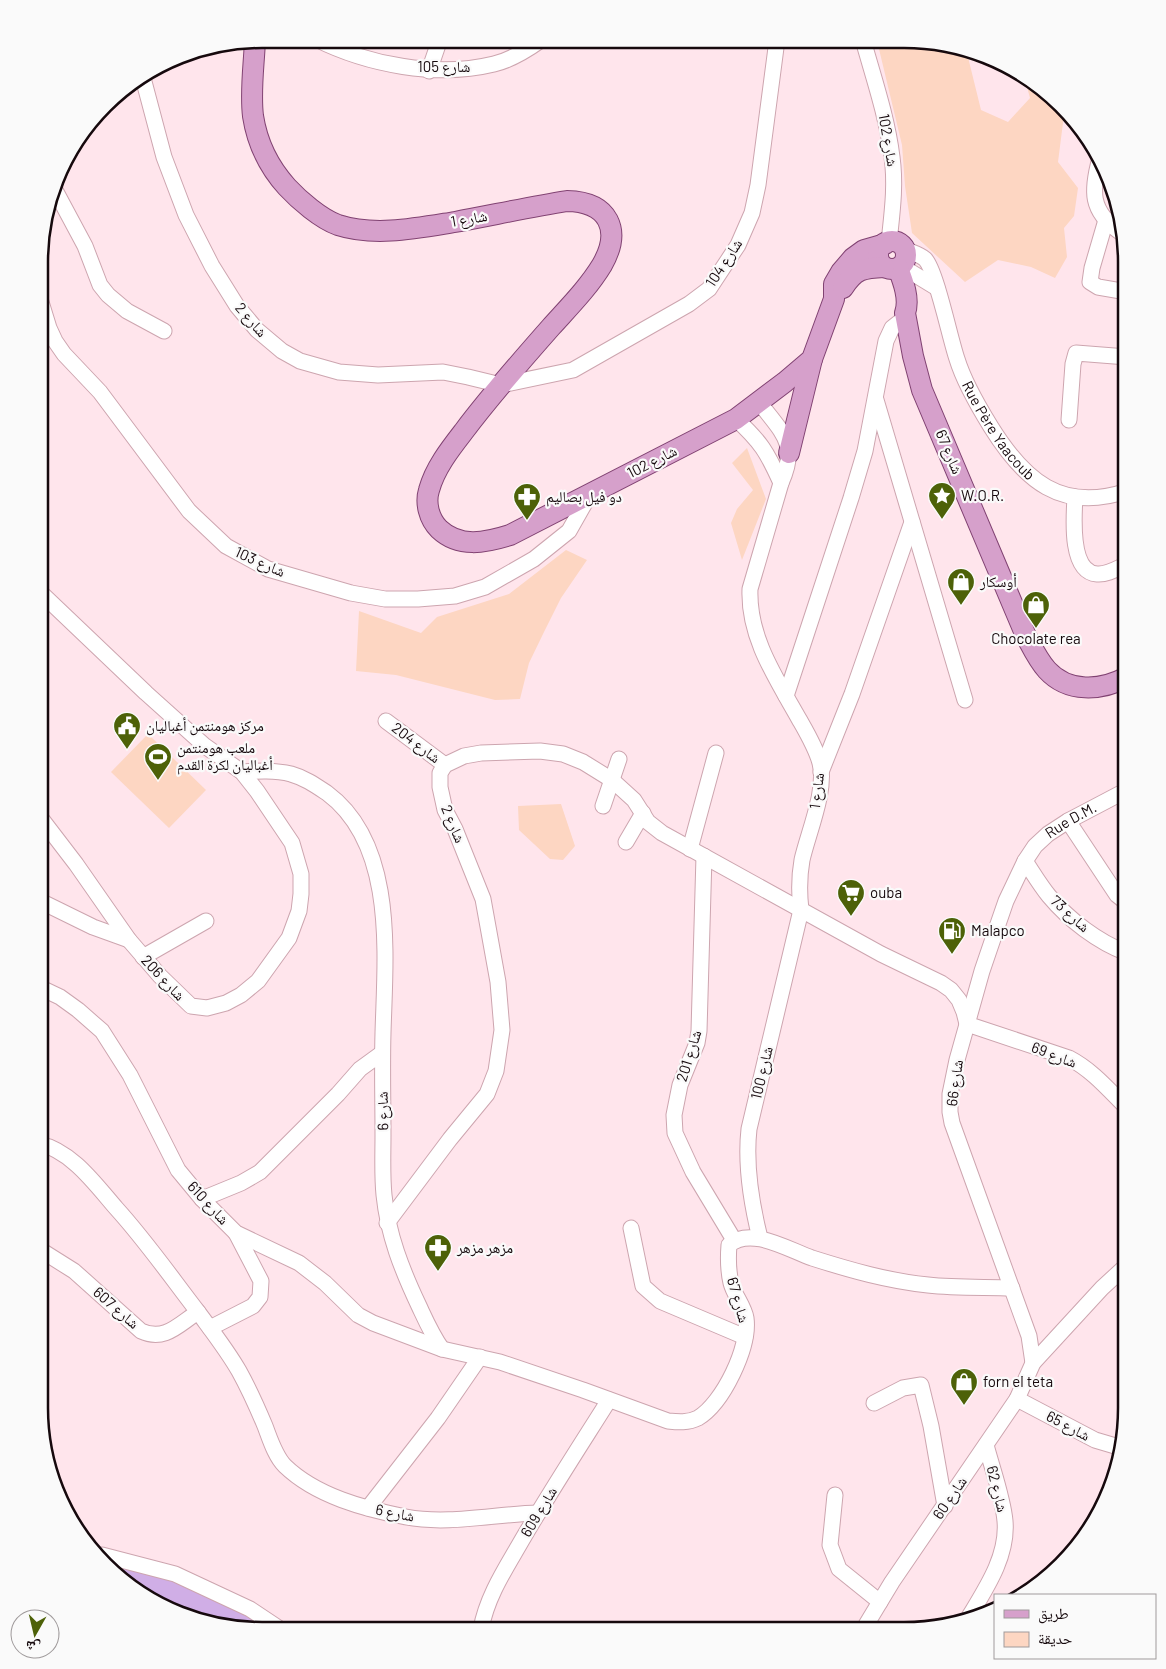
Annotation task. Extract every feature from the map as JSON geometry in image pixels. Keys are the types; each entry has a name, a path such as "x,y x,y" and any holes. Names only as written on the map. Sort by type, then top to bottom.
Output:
{"main road":[{"name":"شارع 1","path":"255,48 252,102 256,130 261,145 278,177 294,196 337,224 358,229 411,229 567,201 578,201 602,212 611,226 612,241 602,264 582,294 501,385"},
{"name":"شارع 102","path":"501,385 448,452 437,471 428,495 429,512 433,523 446,535 457,540 487,542 510,535 736,419 812,358 834,299 855,273 861,269 893,258"},
{"name":"شارع 67","path":"893,258 905,290 906,315 912,356 922,390 1026,636 1047,671 1057,678 1084,688 1100,688 1118,682"},
{"path":"789,453 812,358"}],"street":[{"name":"شارع 105","path":"338,48 358,56 429,70 454,70 495,64 515,56 528,48"},
{"path":"429,70 437,48"},
{"name":"شارع 104","path":"501,385 573,370 689,304 709,289 738,245 752,213 758,185 776,48"},
{"name":"شارع 102","path":"866,48 876,81 892,157 893,258"},
{"name":"شارع 2","path":"144,83 164,157 186,215 212,266 237,306 257,330 282,351 300,361 339,372 378,375 443,372 501,385"},
{"path":"1097,170 1093,190 1099,209 1106,220 1116,228"},
{"path":"58,196 85,246 100,285 108,295 128,311 164,331"},
{"path":"1106,220 1092,268 1090,282 1098,287 1118,290"},
{"name":"Rue Père Yaacoub","path":"893,258 937,288 957,361 981,411 1005,450 1021,468 1037,482 1058,492 1075,497 1096,498 1118,494"},
{"path":"786,696 851,498 864,451 889,332 906,315"},
{"name":"شارع 103","path":"48,325 55,341 64,354 100,392 189,511 226,546 268,569 351,593 386,599 455,596 485,587 534,560 569,531 590,494"},
{"path":"1069,420 1073,364 1076,353 1118,356"},
{"path":"876,398 965,700"},
{"path":"759,402 783,435 789,453"},
{"path":"736,419 762,445 781,483"},
{"name":"شارع 1","path":"789,453 786,471 750,589 749,604 758,642 811,741 820,762 821,772 814,817 802,861 800,910"},
{"path":"1075,497 1074,539 1082,566 1089,572 1096,574 1106,574 1118,568"},
{"path":"821,772 852,694 912,522"},
{"path":"48,600 153,700 205,746 242,772"},
{"name":"شارع 204","path":"386,721 445,765"},
{"path":"445,765 464,756 481,753 540,751 562,754 583,762 612,780 634,800 653,827 881,954 940,982 951,990 959,1000 966,1024"},
{"name":"شارع 201","path":"716,753 697,853 699,1031 680,1085 674,1115 675,1133 693,1172 734,1240"},
{"path":"603,806 619,759"},
{"name":"شارع 2","path":"387,1223 450,1139 487,1094 496,1071 502,1030 498,982 483,899 459,838 445,810 440,788 440,773 445,765"},
{"name":"شارع 6","path":"242,772 260,771 289,774 310,781 336,800 354,820 365,838 379,886 384,923 382,1053 384,1193 387,1223 403,1272 432,1336 442,1349"},
{"name":"شارع 206","path":"48,827 129,940 143,956 191,1006 207,1008 234,999 258,982 288,938 299,911 301,874 292,843 263,799 242,772"},
{"name":"Rue D.M.","path":"1025,861 1035,846 1048,834 1068,821 1118,795"},
{"path":"626,842 643,814"},
{"path":"1068,821 1118,896"},
{"name":"شارع 73","path":"1025,861 1050,897 1081,927 1118,950"},
{"name":"شارع 66","path":"1025,861 996,927 966,1024 953,1079 950,1112 956,1134 1029,1336 1033,1364"},
{"path":"48,905 93,927 129,940"},
{"name":"شارع 100","path":"760,1238 749,1179 747,1146 749,1129 800,910"},
{"path":"143,956 206,921"},
{"name":"شارع 610","path":"48,991 60,997 102,1031 130,1075 178,1170 202,1200 236,1233 299,1263 325,1283 358,1315 391,1330 442,1349"},
{"name":"شارع 69","path":"966,1024 1074,1060 1097,1077 1118,1099"},
{"path":"202,1200 241,1183 260,1172 360,1070 382,1053"},
{"name":"شارع 6","path":"48,1148 64,1154 95,1184 147,1243 210,1328 238,1370 284,1466 322,1491 368,1508 407,1517 429,1519 538,1513"},
{"path":"630,1228 643,1286 660,1301 745,1337"},
{"path":"210,1328 252,1306 260,1297 262,1281 236,1233"},
{"path":"734,1240 760,1238 809,1257 872,1276 928,1285 1012,1288"},
{"name":"شارع 67","path":"609,1400 668,1422 682,1423 696,1419 718,1400 740,1354 745,1337 745,1316 731,1283 728,1258 730,1244 734,1240"},
{"name":"شارع 607","path":"48,1255 74,1271 141,1331 149,1335 164,1335 198,1312"},
{"name":"شارع 60","path":"868,1622 1017,1399 1033,1364 1118,1273"},
{"path":"442,1349 500,1362 609,1400"},
{"path":"368,1508 438,1418 480,1357"},
{"path":"874,1403 903,1388 921,1385 931,1426 945,1506"},
{"name":"شارع 65","path":"1017,1399 1095,1440 1115,1446"},
{"name":"شارع 609","path":"482,1622 485,1609 492,1593 538,1513 609,1400"},
{"name":"شارع 62","path":"973,1610 993,1574 1001,1552 1005,1528 1004,1513 986,1445"},
{"path":"835,1495 830,1545 839,1569 880,1602"},
{"path":"108,1556 175,1574 250,1609 271,1622"}],"green space":[{"path":"879,49 932,49 968,57 981,110 1008,122 1030,98 1027,87 1046,101 1064,118 1058,162 1078,188 1074,216 1064,228 1067,257 1055,278 1031,267 998,260 965,282 912,233 905,186 902,145"},
{"path":"747,448 766,499 742,560 731,523 737,509 753,490 732,463"},
{"path":"566,550 587,560 561,598 529,663 520,699 495,700 396,675 356,671 359,611 421,633 437,617 509,594"},
{"name":"ملعب هومنتمن أغباليان لكرة القدم","path":"148,734 206,790 169,828 111,772"},
{"path":"561,804 575,846 563,860 550,859 519,830 518,806"}],"waterway":[{"path":"139,1583 190,1599 225,1618"}],"place":[{"name":"W.O.R.","path":"942,520"},
{"name":"دو فيل بصاليم","path":"527,521"},
{"name":"أوسكار","path":"961,606"},
{"name":"Chocolate rea","path":"1036,629"},
{"name":"مركز هومنتمن أغباليان","path":"127,750"},
{"name":"ملعب هومنتمن أغباليان لكرة القدم","path":"158,781"},
{"name":"ouba","path":"851,917"},
{"name":"Malapco","path":"952,955"},
{"name":"مزهر مزهر","path":"438,1272"},
{"name":"forn el teta","path":"964,1406"}]}
